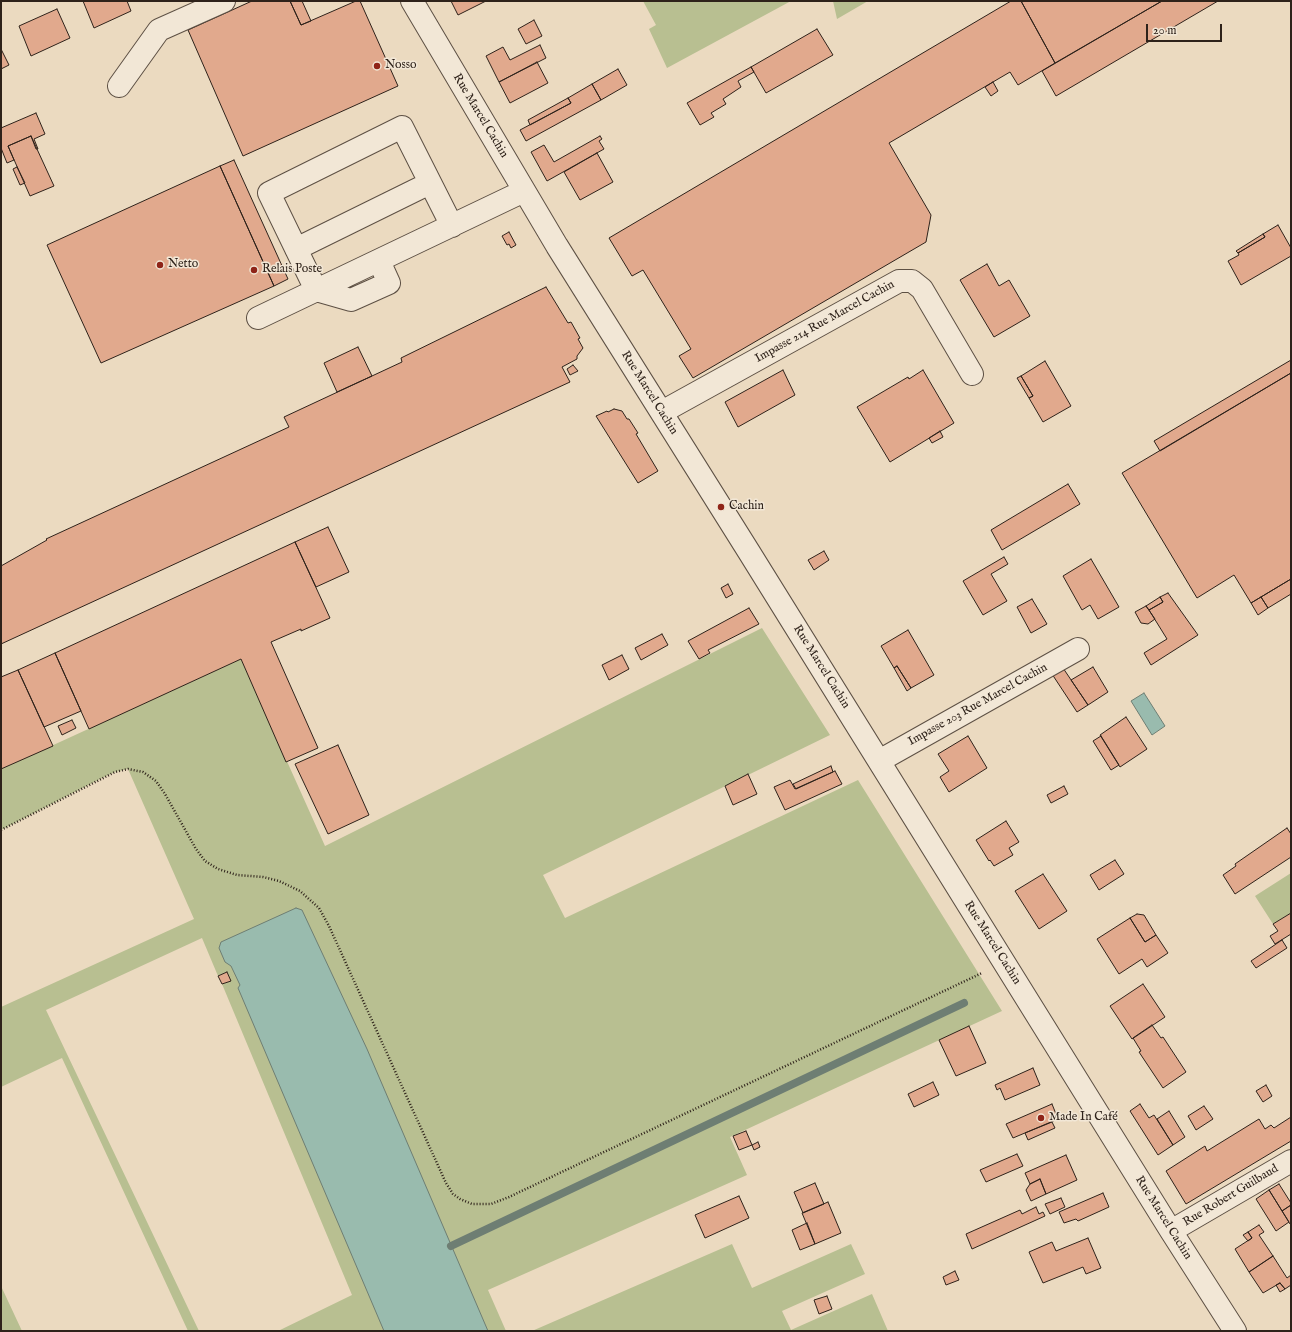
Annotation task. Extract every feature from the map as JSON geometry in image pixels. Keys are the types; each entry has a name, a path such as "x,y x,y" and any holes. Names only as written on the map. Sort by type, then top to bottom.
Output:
{"street":[{"path":"119,86 159,30 224,1"},
{"name":"Rue Marcel Cachin","path":"412,1 557,246 662,412 1171,1232 1235,1331"},
{"path":"316,290 269,193 395,130 402,127 452,226"},
{"path":"296,249 430,183"},
{"path":"258,318 316,290 351,300 389,283 378,261 524,191"},
{"name":"Impasse 214 Rue Marcel Cachin","path":"662,412 899,281 912,281 922,288 972,374"},
{"name":"Impasse 203 Rue Marcel Cachin","path":"879,761 1078,649"},
{"name":"Rue Robert Guilbaud","path":"1171,1232 1291,1161"}],"path":[{"path":"1,830 115,772 128,769 144,772 156,781 165,794 196,849 205,861 218,869 237,875 263,877 279,881 300,891 319,908 330,926 446,1183 453,1194 472,1204 491,1204 509,1197 973,978 1003,961"}],"green space":[{"path":"643,1 791,1 667,68 649,29 656,25"},
{"path":"833,1 868,1 837,19"},
{"path":"762,628 830,735 543,875 565,918 858,780 1002,1011 730,1137 747,1175 488,1290 506,1331 278,1331 352,1295 222,984 230,981 227,972 218,976 202,938 46,1010 199,1331 188,1331 62,1058 1,1087 1,1007 194,919 128,769 115,772 102,778 1,830 1,769 241,659 325,846"},
{"path":"1291,873 1291,913 1273,924 1255,896"},
{"path":"732,1244 752,1288 851,1244 865,1274 782,1311 791,1330 872,1294 888,1331 532,1331"},
{"path":"1,1286 22,1331 1,1331"}],"shaded area":[{"path":"1144,693 1165,726 1152,735 1131,701"},
{"path":"296,908 302,910 367,1049 488,1331 384,1331 238,988 240,985 231,966 225,962 219,948 221,942"}],"building":[{"path":"83,1 127,1 131,11 94,28"},
{"path":"252,1 290,1 301,25 356,1 360,1 398,86 243,156 188,30"},
{"path":"290,1 302,1 311,21 301,25"},
{"path":"451,1 486,1 458,15"},
{"path":"1011,1 1021,1 1055,63 1018,85 1010,72 889,143 931,215 926,242 693,378 679,356 691,349 643,270 632,276 609,238"},
{"path":"1021,1 1162,1 1055,63"},
{"path":"1162,1 1218,1 1056,96 1042,71"},
{"path":"57,9 70,38 31,56 19,26"},
{"path":"534,20 542,36 526,44 518,29"},
{"path":"817,29 833,55 766,93 751,67"},
{"path":"540,45 546,58 499,82 486,56 503,47 510,60"},
{"path":"1,49 9,65 1,69"},
{"path":"537,62 548,83 510,103 499,82"},
{"path":"751,67 754,72 738,81 741,87 723,99 726,104 711,113 714,117 700,125 687,103"},
{"path":"618,69 627,85 601,100 592,84"},
{"path":"993,82 998,91 991,96 985,87"},
{"path":"592,84 601,100 526,141 520,130 571,103 568,98"},
{"path":"568,98 571,103 530,125 528,120"},
{"path":"36,113 45,134 34,139 38,149 36,149 31,136 8,146 14,160 7,163 1,148 1,128"},
{"path":"31,136 54,186 30,196 8,146"},
{"path":"600,136 602,139 599,141 604,149 547,181 531,152 544,145 554,162"},
{"path":"597,153 613,182 580,200 564,172"},
{"path":"234,160 288,279 274,286 220,166"},
{"name":"Netto","path":"220,166 274,286 101,363 47,245"},
{"path":"17,167 25,183 20,185 13,169"},
{"path":"1278,225 1291,248 1291,256 1241,285 1228,261 1239,255 1238,253 1265,237 1263,234"},
{"path":"509,232 516,245 511,248 509,244 507,245 502,236"},
{"path":"1263,234 1265,237 1238,253 1236,251"},
{"path":"987,264 999,286 1009,280 1030,316 994,337 960,280"},
{"path":"546,287 568,323 571,322 580,338 578,339 583,348 577,356 577,359 562,367 570,382 1,644 1,566 47,540 46,539 289,427 284,417 402,362 401,358"},
{"path":"358,347 372,376 337,392 324,363"},
{"path":"1291,360 1291,373 1160,451 1154,441"},
{"path":"1045,361 1071,406 1043,422 1029,398 1033,396 1021,376"},
{"path":"573,365 578,371 570,375 567,369"},
{"path":"783,370 795,395 738,427 725,402"},
{"path":"923,370 954,423 890,462 857,407 908,377 909,379"},
{"path":"1291,373 1291,579 1251,603 1234,575 1197,598 1122,473"},
{"path":"1021,376 1033,396 1029,398 1017,378"},
{"path":"614,409 622,411 627,419 629,419 658,471 638,483 596,416"},
{"path":"940,431 943,437 932,443 929,438"},
{"path":"1068,484 1080,504 1002,550 991,530"},
{"path":"328,527 349,572 316,587 295,542"},
{"path":"295,542 330,618 271,642 318,748 286,762 241,659 89,729 55,653"},
{"path":"824,551 829,560 814,570 808,560"},
{"path":"1004,557 1008,564 991,574 1007,601 983,615 963,581"},
{"path":"1091,559 1119,607 1098,619 1090,605 1082,610 1063,576"},
{"path":"1291,579 1291,594 1268,608 1261,597"},
{"path":"728,584 733,594 726,598 721,588"},
{"path":"1168,593 1198,635 1151,665 1144,653 1167,639 1149,610 1163,602 1160,597"},
{"path":"1160,597 1163,602 1149,610 1146,606"},
{"path":"1261,597 1268,608 1258,615 1251,603"},
{"path":"1032,599 1047,624 1031,633 1017,607"},
{"path":"1146,606 1155,619 1148,624 1141,623 1135,612"},
{"path":"749,608 759,624 708,650 710,653 699,659 688,641"},
{"path":"908,630 934,675 911,688 897,666 894,668 881,646"},
{"path":"662,634 668,645 641,660 635,648"},
{"path":"55,653 81,711 44,727 18,670"},
{"path":"622,655 629,669 609,680 602,665"},
{"path":"1061,665 1088,705 1077,712 1050,671"},
{"path":"897,666 911,688 907,691 894,668"},
{"path":"1093,667 1108,692 1088,705 1071,680"},
{"path":"18,670 53,746 1,769 1,677"},
{"path":"1126,717 1147,749 1120,767 1100,735"},
{"path":"72,720 76,728 62,735 58,726"},
{"path":"968,736 987,768 949,792 940,777 949,771 938,754"},
{"path":"1101,736 1119,765 1111,770 1093,741"},
{"path":"338,745 369,815 328,834 295,764"},
{"path":"831,766 833,772 796,789 793,784"},
{"path":"835,771 842,784 785,810 774,787 790,780 795,789"},
{"path":"748,774 757,794 733,805 725,786"},
{"path":"1064,786 1068,794 1051,803 1047,795"},
{"path":"1006,821 1019,842 1009,848 1013,855 994,866 990,860 989,861 976,840"},
{"path":"1287,828 1291,834 1291,857 1235,894 1223,875 1236,866 1235,864"},
{"path":"1115,860 1124,874 1099,890 1090,875"},
{"path":"1043,874 1067,911 1039,929 1015,891"},
{"path":"1291,913 1291,934 1275,944 1270,936 1278,931 1273,924"},
{"path":"1137,914 1144,915 1156,935 1145,942 1130,918"},
{"path":"1130,918 1145,942 1156,935 1168,953 1147,967 1142,959 1119,974 1097,939"},
{"path":"1282,940 1287,948 1256,968 1251,961"},
{"path":"227,972 231,981 222,984 218,976"},
{"path":"1143,984 1165,1017 1132,1039 1110,1006"},
{"path":"1152,1025 1161,1038 1163,1037 1186,1072 1163,1088 1139,1052 1141,1051 1133,1038"},
{"path":"969,1026 986,1063 956,1076 939,1040"},
{"path":"1033,1068 1040,1085 1005,1100 1000,1088 997,1090 995,1085"},
{"path":"933,1082 939,1095 914,1107 908,1094"},
{"path":"1266,1085 1272,1096 1263,1102 1256,1091"},
{"path":"1052,1104 1058,1119 1013,1138 1006,1124"},
{"path":"1140,1104 1149,1118 1154,1115 1173,1145 1158,1155 1130,1111"},
{"path":"1204,1106 1213,1119 1196,1130 1188,1116"},
{"path":"1169,1111 1185,1137 1173,1145 1157,1119"},
{"path":"1291,1117 1291,1141 1186,1204 1166,1171 1205,1146 1207,1151 1259,1119 1265,1129 1271,1125 1274,1128"},
{"path":"1052,1122 1055,1128 1028,1140 1025,1133"},
{"path":"746,1131 752,1145 739,1150 733,1136"},
{"path":"758,1142 760,1147 754,1150 752,1145"},
{"path":"1017,1154 1023,1166 986,1182 980,1170"},
{"path":"1066,1155 1077,1180 1046,1194 1040,1179 1030,1184 1025,1173"},
{"path":"1040,1179 1046,1194 1031,1201 1026,1190 1030,1184"},
{"path":"815,1183 824,1204 803,1213 794,1192"},
{"path":"1279,1184 1291,1203 1291,1205 1282,1211 1269,1190"},
{"path":"1269,1190 1289,1222 1276,1231 1256,1199"},
{"path":"1103,1193 1109,1207 1078,1221 1076,1219 1064,1223 1059,1212"},
{"path":"739,1196 749,1218 705,1238 695,1215"},
{"path":"1061,1198 1065,1207 1050,1214 1045,1204"},
{"path":"828,1202 841,1233 815,1244 802,1213"},
{"path":"1291,1205 1291,1223 1290,1224 1282,1211"},
{"path":"1036,1207 1039,1214 1043,1212 1045,1216 972,1249 966,1234 1020,1210 1022,1214"},
{"path":"807,1223 815,1244 800,1250 792,1230"},
{"path":"1259,1225 1264,1232 1259,1235 1273,1256 1249,1272 1235,1249 1252,1238 1248,1232"},
{"path":"1248,1232 1252,1238 1248,1241 1243,1235"},
{"path":"1088,1238 1101,1268 1086,1274 1083,1267 1043,1283 1029,1252 1052,1242 1056,1251"},
{"path":"1273,1256 1287,1278 1291,1275 1291,1285 1285,1289 1280,1283 1263,1293 1249,1272"},
{"path":"955,1271 959,1280 946,1285 943,1277"},
{"path":"1280,1283 1285,1289 1280,1292 1276,1285"},
{"path":"827,1296 832,1309 819,1314 814,1300"}],"waterway":[{"path":"451,1246 964,1003"}],"place":[{"name":"Nosso","path":"377,66"},
{"name":"Netto","path":"160,265"},
{"name":"Relais Poste","path":"254,270"},
{"name":"Cachin","path":"721,507"},
{"name":"Made In Café","path":"1041,1118"}]}
